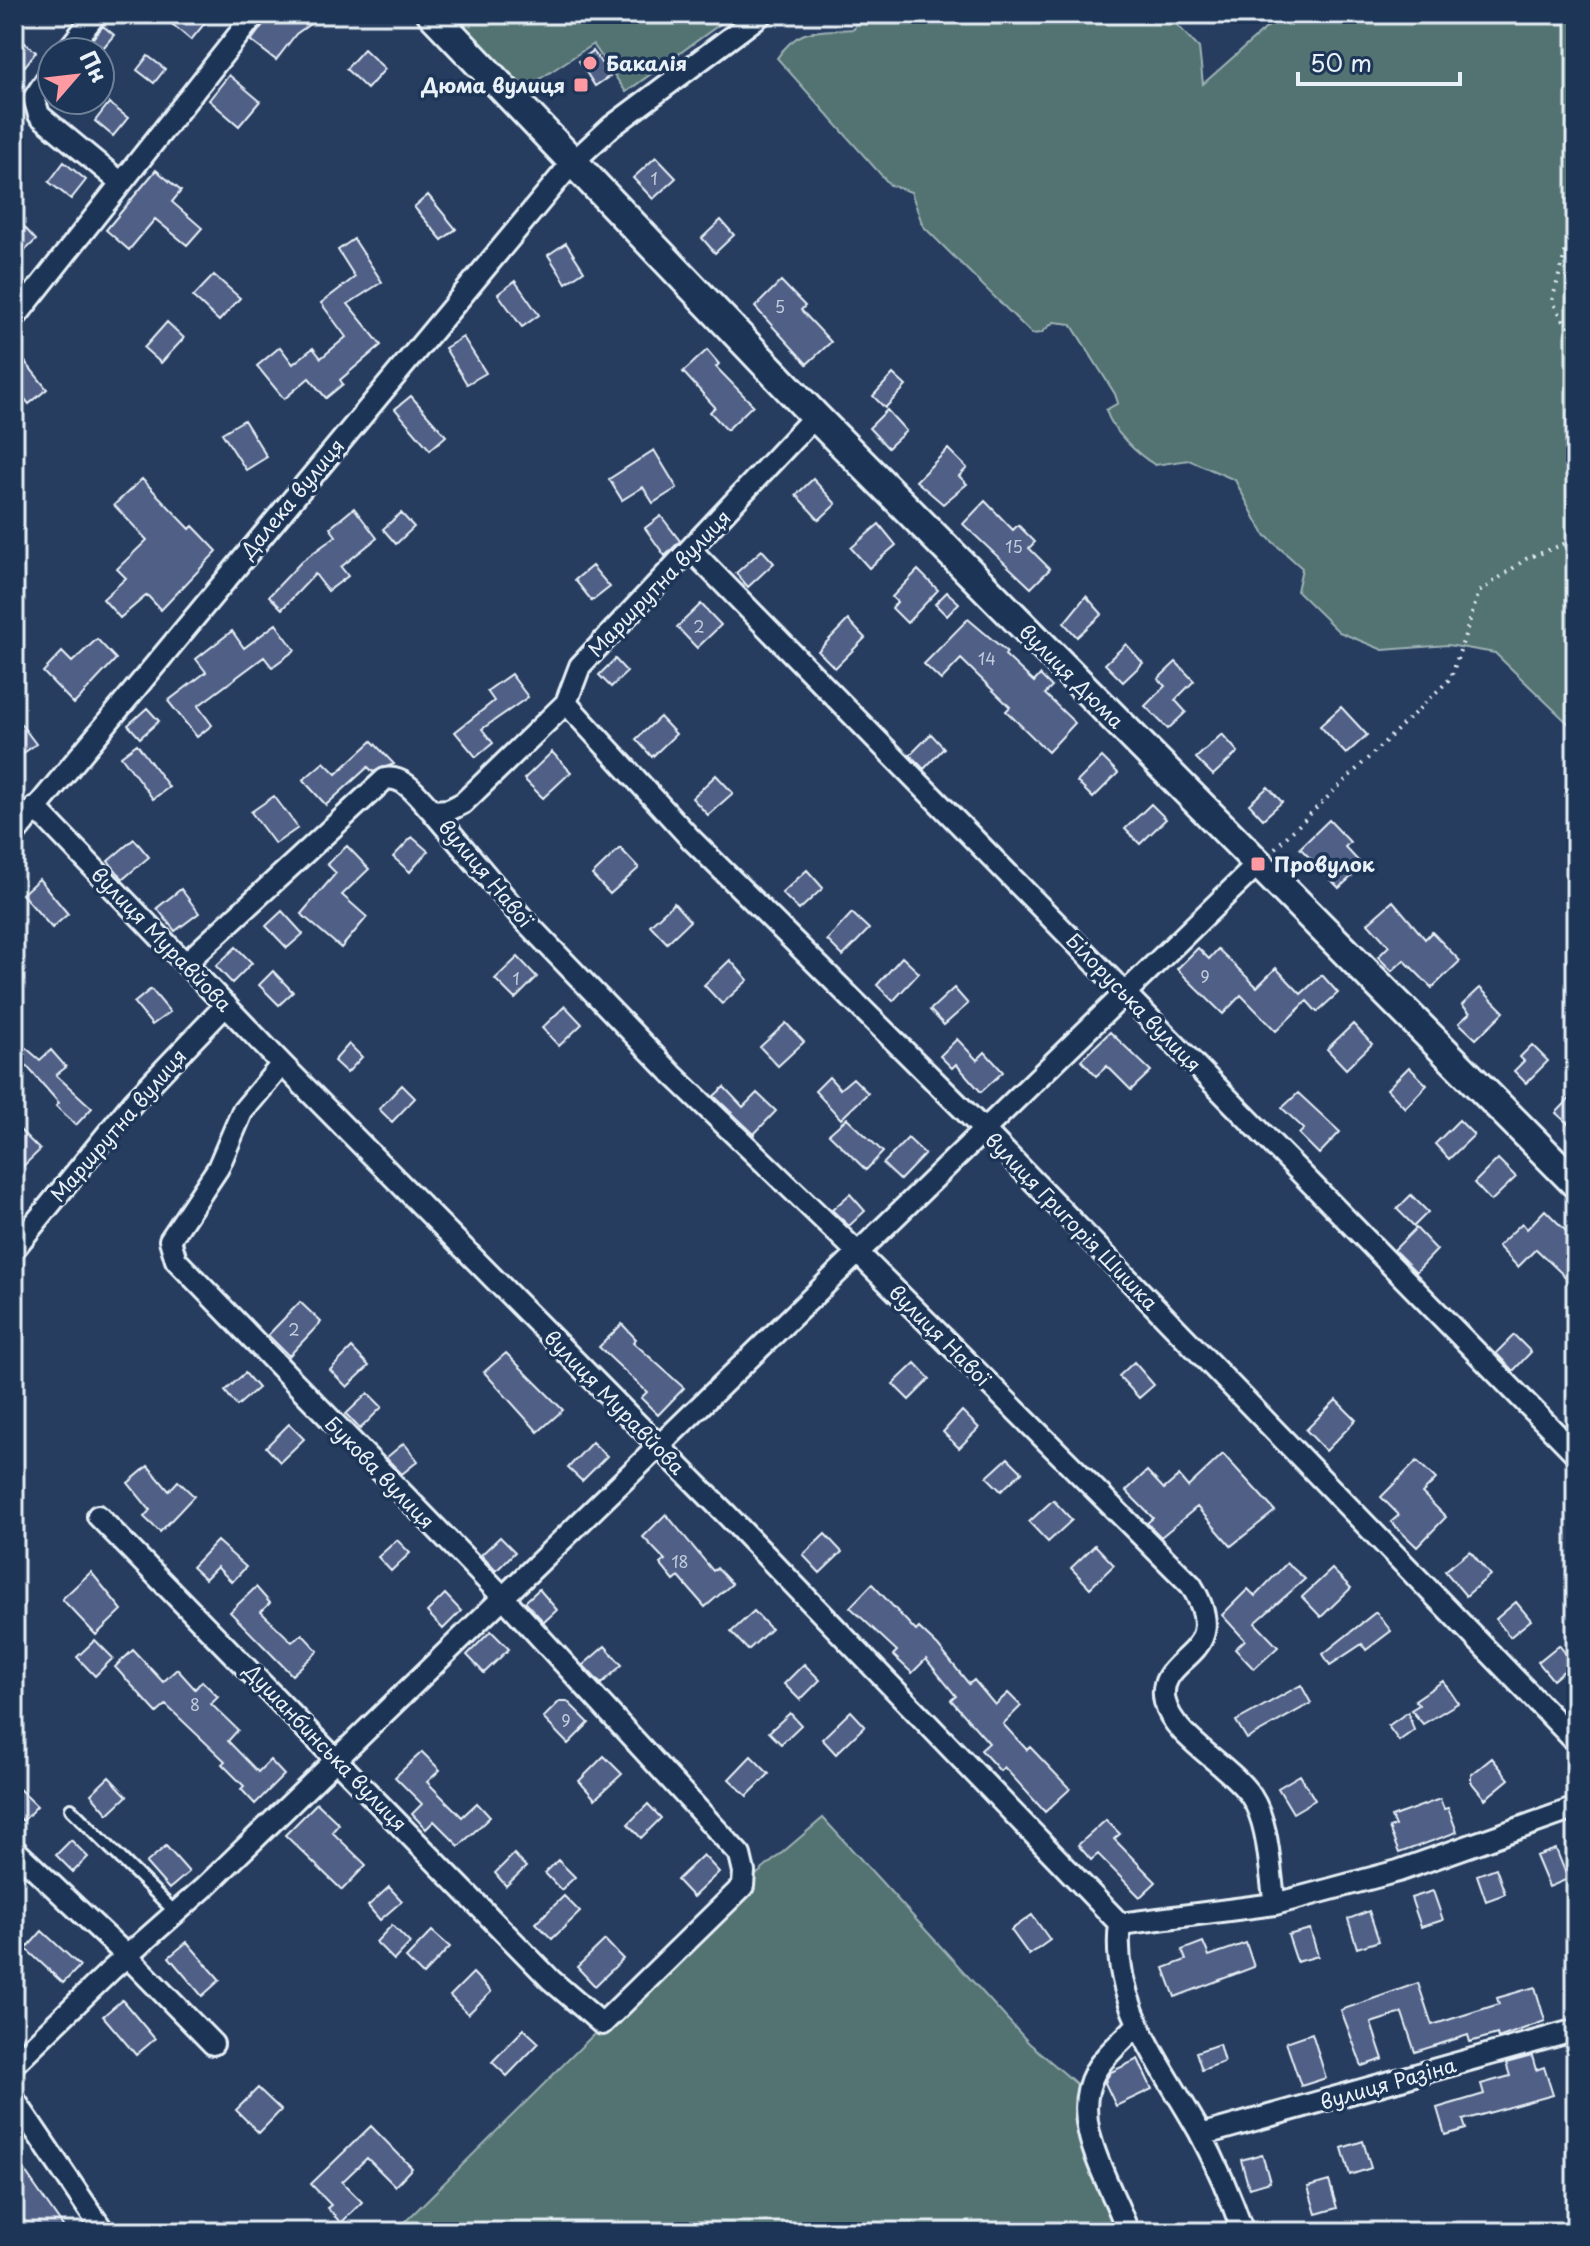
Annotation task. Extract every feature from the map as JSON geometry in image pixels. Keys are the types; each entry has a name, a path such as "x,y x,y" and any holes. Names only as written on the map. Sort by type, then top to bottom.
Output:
{"street":[{"path":"79,36 96,14"},
{"path":"14,319 255,14"},
{"name":"вулиця Дюма","path":"432,14 815,416 1576,1184"},
{"path":"572,163 611,127 762,14"},
{"path":"40,116 120,182"},
{"name":"Далека вулиця","path":"14,835 572,163"},
{"name":"Маршрутна вулиця","path":"432,811 449,810 463,803 566,703 580,666 692,551 815,416"},
{"name":"Білоруська вулиця","path":"692,551 1576,1454"},
{"name":"вулиця Григорія Шишка","path":"566,703 691,839 986,1132 1576,1742"},
{"path":"187,962 385,779 395,777 403,781 432,811"},
{"name":"вулиця Муравйова","path":"35,807 1120,1924"},
{"name":"вулиця Навої","path":"432,811 524,920 641,1042 1191,1585 1205,1608 1207,1629 1196,1648 1164,1684 1164,1698 1170,1716 1232,1773 1252,1798 1261,1821 1275,1904"},
{"path":"14,2064 504,1598 856,1251 986,1132 1258,864"},
{"name":"Маршрутна вулиця","path":"14,1249 134,1101 226,1005"},
{"name":"Букова вулиця","path":"282,1064 242,1112 218,1168 170,1240 170,1249 176,1260 338,1431 504,1598 740,1855"},
{"name":"Душанбинська вулиця","path":"98,1516 551,1980 602,2024 743,1886 740,1855"},
{"path":"1243,2232 1201,2135 1137,2025 1121,1974 1117,1946 1120,1924 1275,1904 1398,1871 1576,1808"},
{"path":"14,1849 127,1956 213,2044"},
{"path":"1128,2232 1089,2135 1086,2092 1096,2069 1137,2025"},
{"name":"вулиця Разіна","path":"1201,2135 1576,2030"},
{"path":"14,2099 104,2232"}],"lane":[{"path":"71,1809 176,1913"}],"path":[{"path":"1576,213 1552,301 1576,340"},
{"path":"1258,864 1451,678 1479,592 1526,559 1576,539"}],"green space":[{"path":"432,14 734,14 626,92 593,44 511,98"},
{"path":"859,14 1167,14 1199,48 1203,84 1282,14 1576,14 1576,731 1495,653 1448,645 1383,650 1339,632 1297,591 1302,568 1263,533 1235,480 1189,460 1155,465 1126,441 1106,410 1118,403 1115,394 1071,324 1054,322 1041,333 1032,334 923,226 911,192 890,185 777,58 785,47 802,35 854,29"},
{"path":"823,1818 1029,2043 1086,2092 1128,2232 395,2232 743,1886"}],"building":[{"path":"160,14 194,14 205,23 191,40"},
{"path":"271,14 324,14 296,34 276,60 251,41"},
{"path":"103,26 114,35 113,36 95,36"},
{"path":"14,34 36,52 25,66 14,57"},
{"path":"364,49 385,69 367,89 346,69"},
{"path":"593,51 610,76 595,86 579,61"},
{"path":"148,56 165,69 154,83 137,70"},
{"path":"229,75 260,101 239,126 209,100"},
{"path":"116,109 128,118 113,136 95,121 99,116 116,116"},
{"path":"656,157 676,178 653,199 633,178"},
{"path":"64,162 86,180 71,199 49,182"},
{"path":"156,170 181,191 172,202 202,228 187,245 155,219 129,250 106,230"},
{"path":"428,195 456,229 442,240 414,207"},
{"path":"14,216 36,240 14,261"},
{"path":"721,220 734,235 715,253 702,238"},
{"path":"354,239 382,282 348,304 381,345 340,380 343,384 326,398 309,378 284,399 257,366 280,347 293,364 313,348 321,358 346,337 321,303 355,277 338,250"},
{"path":"566,243 584,271 566,283 548,255"},
{"path":"214,275 240,298 219,321 193,297"},
{"path":"515,281 539,315 522,327 498,294"},
{"path":"781,281 805,306 801,310 831,342 807,364 755,307"},
{"path":"167,322 184,338 161,363 144,348"},
{"path":"463,337 486,373 467,384 445,348"},
{"path":"14,348 47,389 29,404 14,385"},
{"path":"707,350 719,364 716,367 753,405 727,430 710,412 715,407 683,372"},
{"path":"893,374 906,386 885,408 873,396"},
{"path":"411,396 446,436 430,450 395,409"},
{"path":"887,410 906,431 888,448 869,428"},
{"path":"244,420 267,457 246,470 222,433"},
{"path":"948,449 967,468 959,476 967,484 943,504 916,481"},
{"path":"654,450 677,488 653,503 643,487 622,500 609,479"},
{"path":"142,479 190,529 193,526 217,551 161,610 147,595 120,618 103,599 126,578 117,569 147,540 114,505"},
{"path":"813,479 836,504 819,520 796,495"},
{"path":"985,501 1013,530 1018,525 1035,542 1029,548 1050,569 1031,588 963,524"},
{"path":"354,508 377,538 341,567 348,576 328,591 315,574 282,609 269,596 302,561 336,536 330,528"},
{"path":"401,513 414,527 396,544 383,529"},
{"path":"661,516 680,541 665,556 645,528"},
{"path":"879,524 896,545 869,568 851,548"},
{"path":"762,550 774,563 748,587 736,573"},
{"path":"592,566 610,587 592,601 575,580"},
{"path":"918,570 938,590 907,623 892,608 897,602 892,597"},
{"path":"947,592 959,603 947,616 935,604"},
{"path":"1086,596 1102,614 1077,637 1064,623"},
{"path":"701,604 721,625 697,648 677,627"},
{"path":"968,619 1007,652 1005,655 1034,682 1040,675 1052,687 1045,694 1075,723 1048,752 1006,711 1010,707 961,659 941,680 924,664"},
{"path":"848,620 865,638 835,668 818,651"},
{"path":"276,624 295,650 272,667 264,657 198,706 212,725 197,737 168,701 206,672 196,659 232,631 244,648"},
{"path":"97,639 116,659 74,704 43,672 62,652 72,662"},
{"path":"1126,644 1143,663 1123,682 1105,664"},
{"path":"615,659 627,672 611,687 599,675"},
{"path":"1176,662 1194,681 1175,700 1186,712 1168,729 1145,706 1165,686 1158,679"},
{"path":"511,674 528,697 482,729 493,743 476,757 455,732 494,701 487,691"},
{"path":"1341,707 1367,735 1346,754 1320,726"},
{"path":"147,708 159,721 140,738 128,725"},
{"path":"14,715 36,744 14,760"},
{"path":"660,717 676,734 652,757 636,739"},
{"path":"931,734 944,748 924,769 910,755"},
{"path":"1222,734 1238,752 1213,775 1196,758"},
{"path":"372,741 394,764 373,772 368,767 326,805 303,780 324,762 336,774"},
{"path":"137,744 169,787 153,799 121,756"},
{"path":"552,752 571,772 543,798 524,779"},
{"path":"1102,757 1118,773 1093,798 1077,782"},
{"path":"716,775 733,793 708,815 692,798"},
{"path":"1268,787 1282,802 1263,819 1249,804"},
{"path":"274,796 298,828 275,844 251,812"},
{"path":"1151,804 1166,819 1140,844 1125,829"},
{"path":"1329,820 1350,842 1345,847 1363,866 1339,888 1300,848"},
{"path":"412,837 428,851 410,872 393,857"},
{"path":"134,839 149,857 123,879 108,861"},
{"path":"347,846 369,869 342,895 367,917 341,948 301,914 336,873 327,864"},
{"path":"620,848 639,868 610,894 592,875"},
{"path":"807,870 823,888 799,910 782,893"},
{"path":"39,879 68,914 52,928 22,894"},
{"path":"181,889 199,913 175,931 157,908"},
{"path":"1393,901 1425,939 1432,932 1460,961 1432,988 1404,960 1392,971 1378,957 1389,946 1368,923"},
{"path":"674,903 690,921 667,943 650,925"},
{"path":"282,911 303,934 287,948 266,926"},
{"path":"852,913 869,929 843,956 827,940"},
{"path":"236,947 252,963 232,983 216,966"},
{"path":"1198,948 1209,959 1218,949 1257,987 1276,968 1301,994 1322,975 1338,993 1317,1012 1307,1001 1276,1031 1241,995 1223,1014 1177,969"},
{"path":"518,957 537,977 515,999 495,979"},
{"path":"902,957 919,973 893,1001 877,985"},
{"path":"730,960 748,980 722,1004 704,985"},
{"path":"273,971 293,992 279,1005 259,985"},
{"path":"954,988 968,1004 944,1025 930,1010"},
{"path":"1480,988 1504,1012 1476,1039 1459,1023 1470,1013 1462,1005"},
{"path":"151,989 170,1012 152,1025 134,1003"},
{"path":"565,1006 582,1024 559,1046 542,1028"},
{"path":"786,1023 804,1042 778,1066 760,1047"},
{"path":"1353,1024 1372,1044 1346,1069 1327,1049"},
{"path":"1110,1032 1151,1071 1131,1090 1107,1066 1096,1076 1081,1060"},
{"path":"957,1039 977,1060 985,1052 1003,1072 981,1092 956,1064 952,1068 940,1056"},
{"path":"349,1044 362,1057 347,1073 334,1061"},
{"path":"1532,1045 1548,1061 1526,1083 1514,1071 1524,1061 1520,1057"},
{"path":"26,1048 40,1060 51,1050 66,1067 56,1075 92,1108 76,1125 56,1106 59,1103 18,1056"},
{"path":"1409,1067 1427,1085 1405,1108 1387,1089"},
{"path":"829,1077 840,1089 853,1078 868,1093 841,1119 815,1091"},
{"path":"402,1085 415,1098 392,1122 379,1109"},
{"path":"724,1087 743,1107 757,1093 776,1111 754,1134 714,1096"},
{"path":"1576,1092 1576,1131 1556,1113"},
{"path":"1298,1093 1340,1132 1319,1154 1299,1134 1304,1129 1282,1108"},
{"path":"847,1118 883,1152 866,1170 829,1134"},
{"path":"1459,1120 1474,1135 1449,1159 1435,1144"},
{"path":"14,1124 40,1150 14,1175"},
{"path":"908,1138 925,1154 900,1180 883,1164"},
{"path":"1498,1159 1516,1177 1491,1201 1474,1183"},
{"path":"850,1194 865,1211 849,1226 832,1210"},
{"path":"1411,1195 1428,1212 1414,1226 1397,1209"},
{"path":"1545,1210 1576,1241 1576,1287 1536,1249 1518,1267 1498,1246 1522,1223 1527,1229"},
{"path":"1416,1228 1437,1250 1416,1272 1394,1250"},
{"path":"300,1302 321,1322 289,1356 268,1335"},
{"path":"622,1324 636,1339 633,1342 684,1388 658,1415 641,1398 647,1392 599,1347"},
{"path":"1514,1335 1531,1352 1513,1371 1496,1353"},
{"path":"352,1348 369,1366 347,1387 330,1370"},
{"path":"506,1353 563,1410 538,1432 484,1372"},
{"path":"1134,1362 1154,1385 1139,1398 1119,1376"},
{"path":"915,1363 930,1379 909,1400 893,1384"},
{"path":"245,1373 258,1388 237,1406 225,1391"},
{"path":"368,1393 382,1407 360,1429 346,1414"},
{"path":"1336,1400 1356,1420 1326,1451 1306,1430"},
{"path":"962,1411 979,1428 959,1448 943,1432"},
{"path":"289,1424 304,1439 280,1462 266,1447"},
{"path":"592,1442 607,1456 582,1481 568,1468"},
{"path":"404,1443 418,1461 402,1474 386,1458"},
{"path":"1223,1454 1275,1511 1231,1546 1197,1507 1161,1537 1147,1523 1153,1518 1126,1491 1147,1471 1164,1489 1179,1476 1188,1487"},
{"path":"1008,1458 1022,1472 1001,1491 987,1477"},
{"path":"1417,1461 1436,1479 1422,1493 1446,1517 1417,1547 1391,1522 1399,1515 1381,1497"},
{"path":"148,1466 169,1491 178,1481 194,1496 160,1532 144,1517 150,1510 128,1483"},
{"path":"1053,1500 1072,1520 1048,1542 1029,1522"},
{"path":"666,1514 713,1571 717,1568 732,1584 705,1607 679,1577 674,1581 660,1564 665,1560 643,1537"},
{"path":"825,1534 842,1552 820,1573 803,1555"},
{"path":"500,1537 515,1552 496,1571 481,1555"},
{"path":"397,1540 410,1553 391,1571 378,1557"},
{"path":"217,1541 246,1567 232,1582 217,1567 205,1579 192,1567"},
{"path":"1095,1545 1114,1565 1090,1588 1071,1568"},
{"path":"1470,1551 1490,1575 1466,1596 1445,1571"},
{"path":"1287,1563 1305,1579 1255,1623 1278,1647 1254,1669 1235,1649 1245,1640 1222,1615 1248,1589 1255,1596"},
{"path":"1332,1569 1351,1588 1321,1617 1302,1597"},
{"path":"91,1572 122,1610 96,1635 62,1599"},
{"path":"872,1584 916,1631 919,1628 938,1646 969,1684 974,1680 995,1705 1008,1693 1021,1706 1003,1724 1070,1789 1045,1812 1004,1767 1000,1771 981,1750 989,1743 951,1700 956,1696 926,1659 912,1673 893,1655 897,1651 850,1607"},
{"path":"256,1587 270,1603 261,1612 292,1642 302,1634 318,1651 292,1675 230,1612"},
{"path":"539,1589 557,1610 544,1622 525,1602"},
{"path":"445,1594 461,1611 443,1629 427,1612"},
{"path":"1516,1602 1531,1620 1510,1637 1496,1619"},
{"path":"754,1611 771,1629 748,1650 731,1632"},
{"path":"1376,1612 1391,1631 1366,1650 1362,1644 1330,1665 1323,1654"},
{"path":"491,1631 509,1649 484,1673 467,1655"},
{"path":"95,1640 113,1658 95,1676 77,1657"},
{"path":"1559,1645 1573,1663 1553,1680 1538,1662"},
{"path":"605,1646 622,1665 601,1684 583,1665"},
{"path":"133,1650 163,1682 177,1669 195,1689 202,1681 218,1697 211,1704 238,1730 228,1741 258,1772 270,1760 284,1775 255,1804 241,1789 244,1786 222,1764 225,1761 166,1705 157,1713 115,1667"},
{"path":"804,1664 820,1680 800,1700 784,1684"},
{"path":"1443,1681 1458,1703 1423,1724 1411,1710 1419,1705 1415,1700"},
{"path":"1301,1685 1311,1703 1247,1739 1236,1721"},
{"path":"560,1701 567,1701 589,1723 568,1744 543,1718"},
{"path":"851,1711 865,1726 836,1754 822,1739"},
{"path":"1408,1712 1414,1730 1399,1741 1388,1726"},
{"path":"790,1713 801,1725 781,1744 769,1732"},
{"path":"422,1752 440,1770 427,1782 462,1817 477,1803 490,1817 459,1846 434,1821 426,1829 412,1814 422,1804 395,1777"},
{"path":"604,1756 622,1774 595,1799 579,1781"},
{"path":"751,1756 769,1774 747,1796 729,1779"},
{"path":"1492,1758 1509,1779 1485,1799 1471,1782 1471,1775"},
{"path":"1300,1775 1315,1800 1293,1813 1278,1788"},
{"path":"109,1777 127,1796 108,1814 91,1794"},
{"path":"14,1784 37,1806 23,1821 14,1812"},
{"path":"1440,1799 1444,1809 1448,1808 1457,1832 1399,1853 1389,1828 1395,1826 1391,1817"},
{"path":"317,1803 339,1824 332,1832 366,1865 342,1890 285,1835"},
{"path":"648,1804 661,1818 641,1838 628,1824"},
{"path":"1106,1820 1120,1834 1114,1839 1156,1882 1140,1897 1098,1854 1091,1860 1078,1845"},
{"path":"71,1840 88,1857 73,1872 56,1855"},
{"path":"166,1846 189,1872 169,1889 146,1863"},
{"path":"1556,1849 1568,1879 1549,1887 1536,1856"},
{"path":"514,1854 526,1867 506,1886 495,1873"},
{"path":"703,1855 719,1872 693,1897 677,1880"},
{"path":"558,1860 575,1877 561,1890 545,1873"},
{"path":"1496,1868 1505,1894 1486,1901 1477,1875"},
{"path":"389,1887 402,1901 380,1920 368,1906"},
{"path":"1433,1891 1443,1920 1421,1927 1411,1898"},
{"path":"564,1896 580,1912 552,1939 536,1923"},
{"path":"1369,1911 1379,1941 1357,1948 1348,1919"},
{"path":"1032,1915 1050,1940 1029,1955 1011,1930"},
{"path":"392,1925 410,1943 394,1960 376,1942"},
{"path":"1310,1929 1318,1956 1297,1962 1288,1935"},
{"path":"42,1931 80,1966 63,1983 26,1949"},
{"path":"432,1931 450,1947 423,1975 406,1958"},
{"path":"605,1940 623,1959 595,1986 577,1967"},
{"path":"187,1942 220,1980 202,1996 169,1957"},
{"path":"1203,1942 1209,1956 1246,1943 1254,1967 1175,1997 1164,1968 1186,1960 1182,1950"},
{"path":"473,1973 491,1992 468,2014 450,1996"},
{"path":"1418,1983 1432,2025 1499,2004 1497,1998 1535,1987 1545,2021 1498,2038 1497,2034 1470,2042 1468,2035 1415,2052 1402,2013 1371,2023 1383,2059 1362,2066 1341,2010"},
{"path":"122,2000 155,2039 136,2055 103,2016"},
{"path":"524,2029 539,2043 507,2076 492,2062"},
{"path":"1312,2033 1326,2078 1301,2086 1286,2042"},
{"path":"1219,2044 1224,2062 1202,2070 1196,2052"},
{"path":"1532,2056 1536,2070 1544,2067 1553,2095 1463,2120 1466,2129 1445,2135 1437,2108 1484,2094 1481,2084 1510,2076 1506,2063"},
{"path":"1138,2059 1152,2089 1116,2106 1105,2083 1107,2078 1111,2072"},
{"path":"258,2088 281,2110 259,2133 236,2110"},
{"path":"371,2126 412,2168 395,2186 367,2158 342,2182 362,2202 341,2223 327,2208 331,2205 311,2184"},
{"path":"1363,2141 1371,2168 1350,2175 1342,2148"},
{"path":"1262,2154 1270,2182 1249,2188 1241,2160"},
{"path":"14,2156 67,2232 32,2232 14,2206"},
{"path":"1329,2181 1337,2208 1316,2214 1308,2187"}],"place":[{"name":"Бакалія","path":"590,63"},
{"name":"Дюма вулиця","path":"581,85"},
{"name":"Провулок","path":"1258,864"}]}
